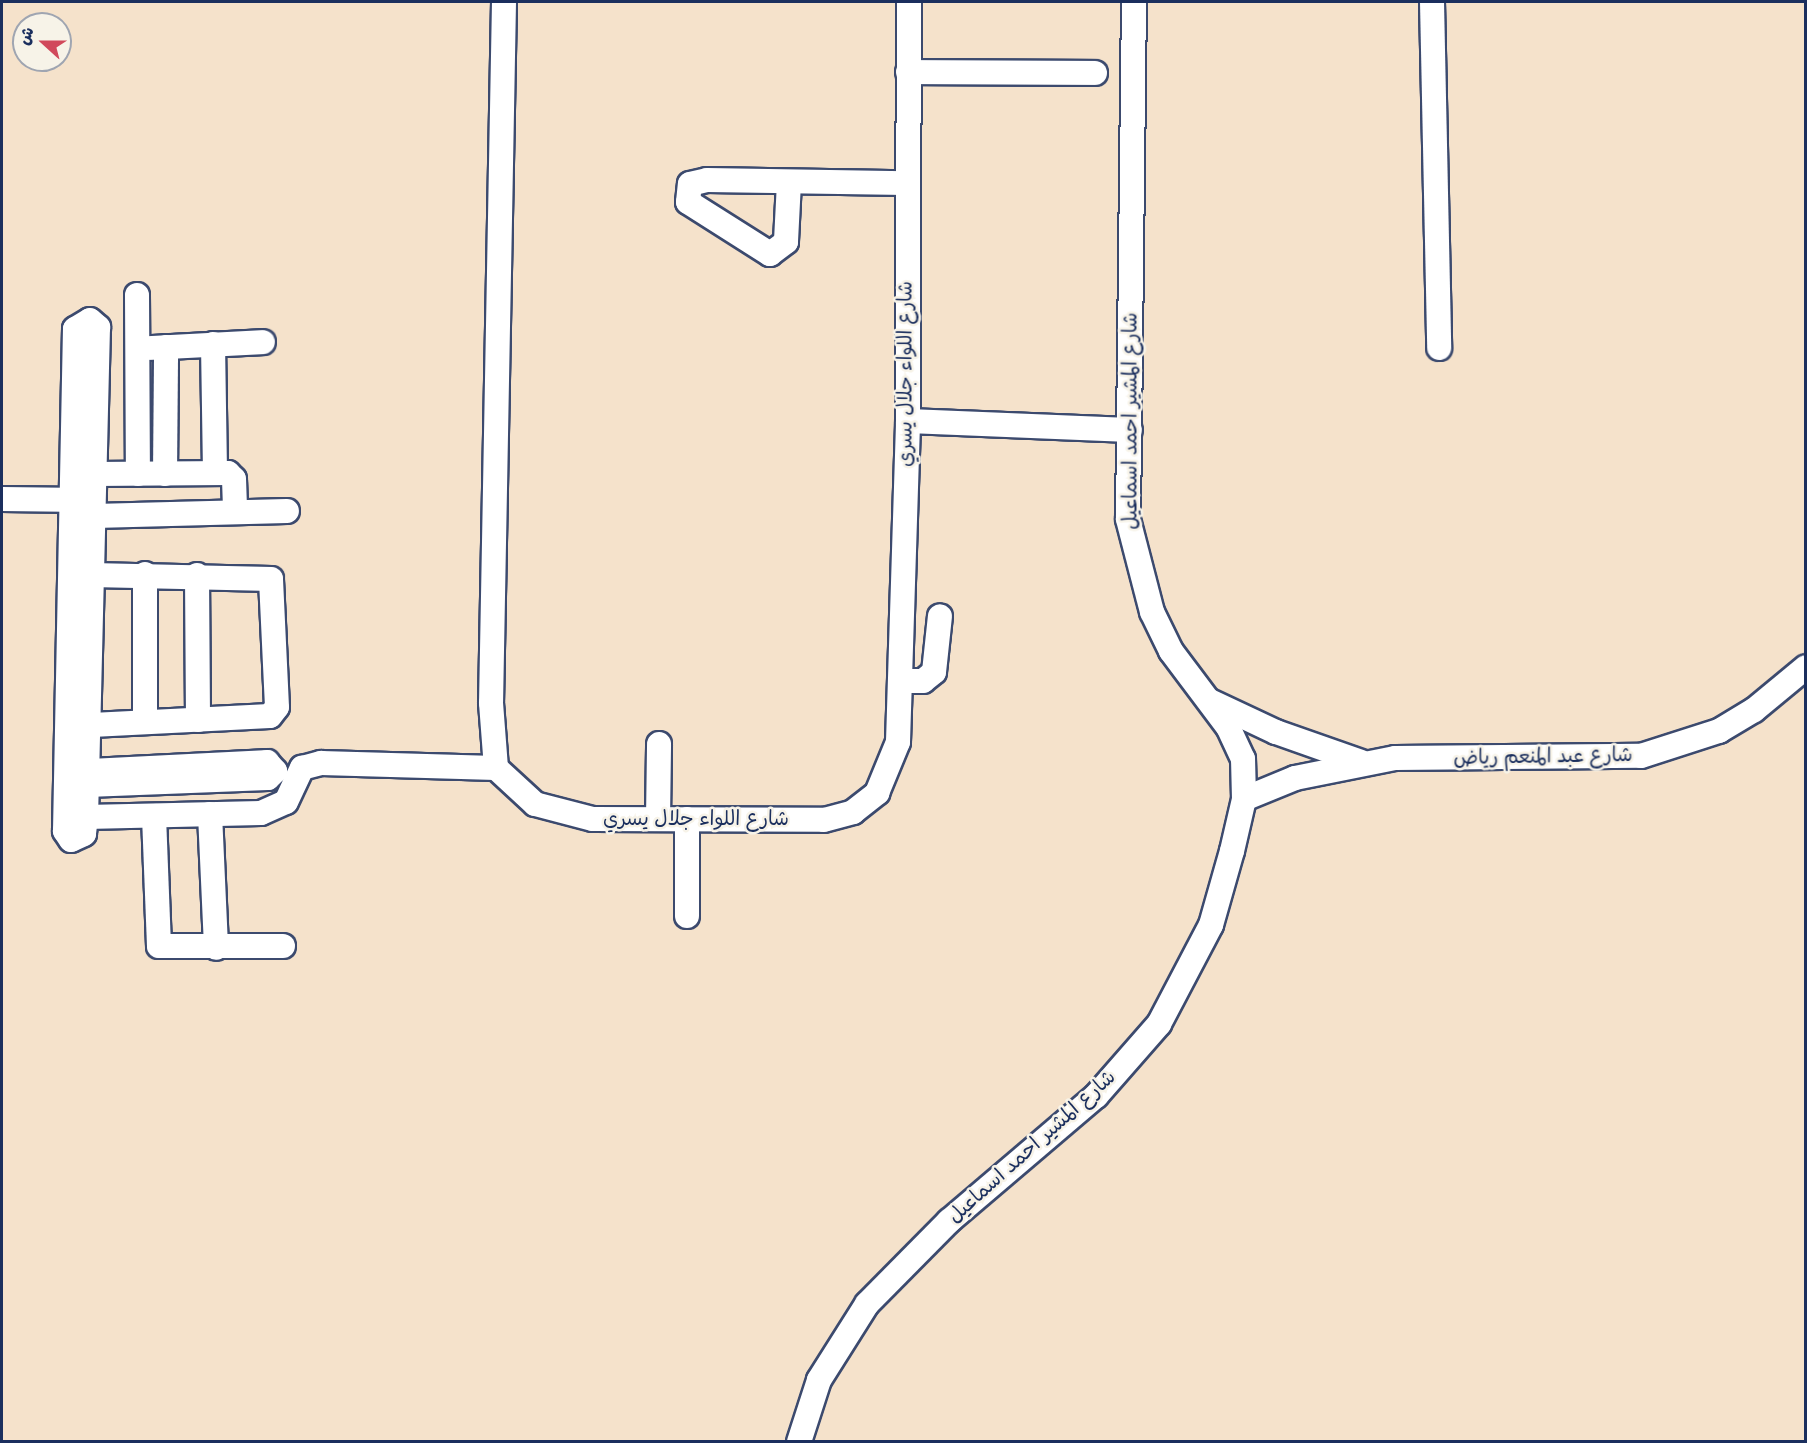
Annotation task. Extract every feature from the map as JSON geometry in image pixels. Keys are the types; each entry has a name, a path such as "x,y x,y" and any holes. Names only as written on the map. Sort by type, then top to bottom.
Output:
{"street":[{"path":"86,817 261,813 280,807 297,773 321,763 496,768 491,703 504,2"},
{"name":"شارع اللواء جلال يسري","path":"496,768 515,791 556,811 593,819 824,820 853,812 877,793 890,768 898,742 902,681 908,421 906,183 909,2"},
{"name":"شارع المشير احمد اسماعيل","path":"799,1442 819,1380 867,1304 949,1221 1096,1096 1159,1024 1211,925 1244,799 1237,741 1171,651 1137,567 1128,519 1134,2"},
{"path":"1432,2 1439,348"},
{"path":"908,72 1095,73"},
{"path":"789,182 906,183"},
{"path":"137,295 138,474"},
{"path":"94,474 92,575 77,726 68,837 82,837 86,817 87,778 77,726 70,500 75,329 84,320 98,327 94,474"},
{"path":"138,348 263,342"},
{"path":"213,344 215,472"},
{"path":"165,474 166,347"},
{"path":"908,421 1130,430"},
{"path":"94,474 215,472 234,479 235,512"},
{"path":"2,500 70,500 94,508 235,512 287,511"},
{"path":"145,574 146,722"},
{"path":"77,726 270,716 277,707 272,579 197,575 92,575"},
{"path":"197,575 198,720"},
{"path":"902,681 923,681 934,672 940,616"},
{"name":"شارع عبد المنعم رياض","path":"1244,799 1295,778 1364,762 1411,757 1641,756 1719,731 1755,710 1806,667"},
{"name":"شارع عبد المنعم رياض","path":"1208,700 1276,732 1364,762"},
{"path":"658,819 660,744"},
{"path":"267,762 275,771 263,778 87,778 267,762"},
{"path":"210,814 216,948"},
{"path":"154,816 159,946 216,948 283,946"},
{"path":"687,819 687,916"}]}
